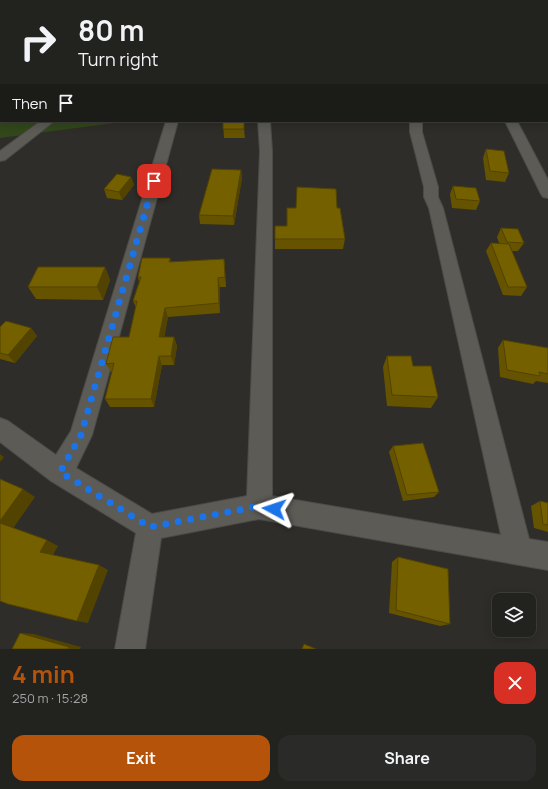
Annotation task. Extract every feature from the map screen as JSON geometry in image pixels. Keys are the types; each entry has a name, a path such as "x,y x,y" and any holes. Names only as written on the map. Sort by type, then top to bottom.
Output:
{"street":[{"path":"0,157 47,122"},
{"path":"60,472 81,435 172,122"},
{"path":"259,506 266,151 264,122"},
{"path":"416,122 416,132 431,187 431,197 436,208 518,550"},
{"path":"512,122 548,194"},
{"path":"0,429 60,472 150,527 259,506 548,556"},
{"path":"130,649 150,527"}],"green space":[{"path":"0,122 122,122 0,138"}],"building":[{"path":"223,122 244,122 244,129 223,129"},
{"path":"486,149 504,151 509,173 490,171"},
{"path":"212,169 241,170 233,216 199,215"},
{"path":"117,174 131,177 119,192 104,189"},
{"path":"453,186 476,188 480,201 456,199"},
{"path":"297,187 336,189 337,208 340,208 345,239 275,239 275,226 287,226 287,208 296,208"},
{"path":"501,228 518,229 524,243 507,242"},
{"path":"491,243 509,244 527,287 508,287"},
{"path":"142,258 170,258 169,262 224,259 225,277 218,278 219,303 165,308 159,337 174,337 171,356 159,356 151,399 105,399 114,363 106,364 113,337 129,337 137,301 133,301 141,277 138,277"},
{"path":"38,267 105,267 97,287 28,287"},
{"path":"6,321 31,328 8,355 0,353 0,327"},
{"path":"503,340 548,348 548,374 539,372 540,376 507,370"},
{"path":"387,356 411,356 413,366 431,366 438,397 392,395"},
{"path":"423,443 439,492 407,495 393,446"},
{"path":"0,479 23,489 0,521"},
{"path":"540,501 548,503 548,525 543,524"},
{"path":"0,523 47,540 40,552 99,565 77,621 0,601"},
{"path":"398,557 448,569 450,624 396,610"},
{"path":"20,633 69,647 68,649 12,649"},
{"path":"304,644 316,649 302,649"}],"route":[{"path":"154,181 81,435 60,472 150,527 259,506 274,509"}]}
